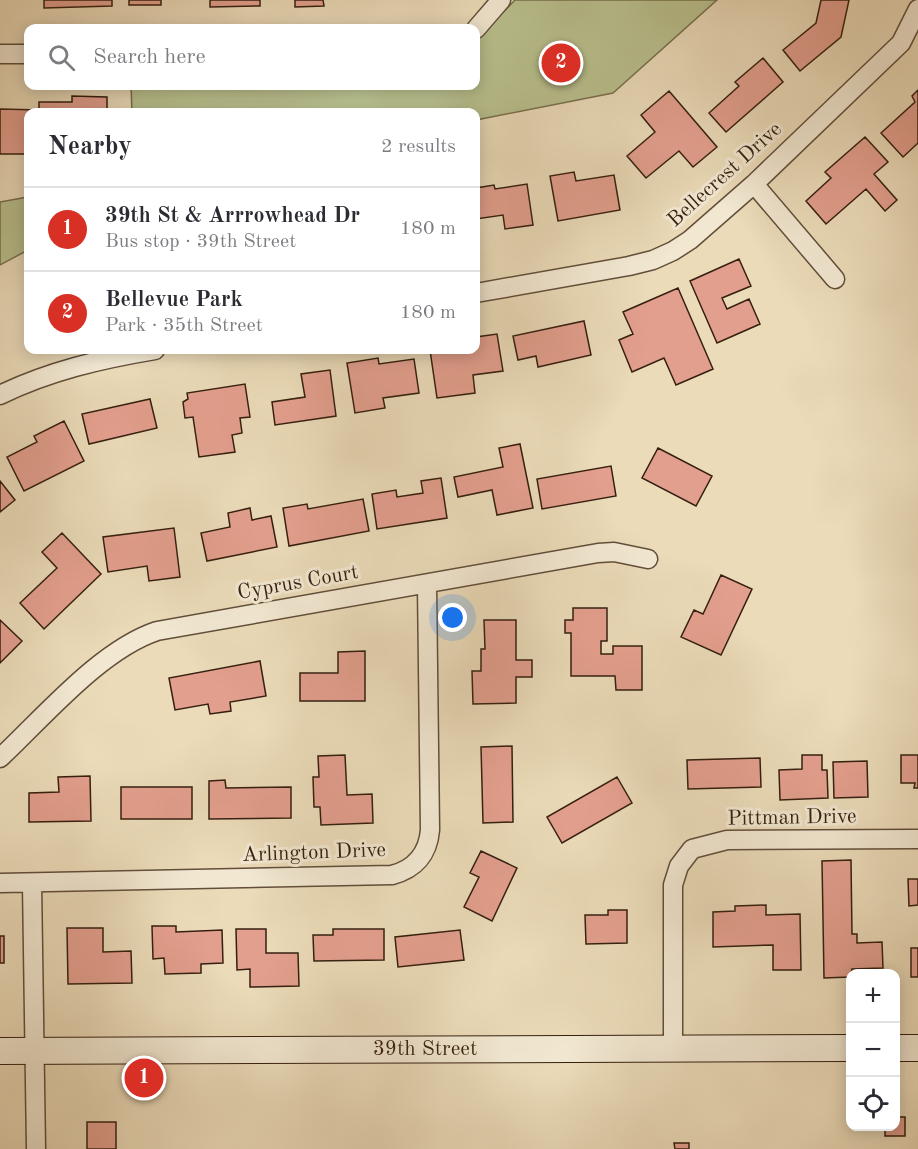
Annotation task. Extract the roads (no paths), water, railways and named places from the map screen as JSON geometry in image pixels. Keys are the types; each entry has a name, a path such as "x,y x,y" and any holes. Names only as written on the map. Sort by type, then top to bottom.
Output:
{"main road":[{"name":"39th Street","path":"0,1051 846,1048"},
{"path":"900,1048 918,1048"}],"street":[{"path":"480,24 501,0"},
{"name":"Bellecrest Drive","path":"480,292 653,260 690,240 754,184 902,43 918,9"},
{"path":"0,54 24,54"},
{"path":"754,184 835,279"},
{"path":"0,395 31,380 84,364 135,354"},
{"name":"Cyprus Court","path":"0,758 104,661 142,636 175,626 427,585 598,553 614,552 648,559"},
{"name":"Arlington Drive","path":"0,883 392,875 412,867 426,849 430,830 427,585"},
{"name":"Pittman Drive","path":"673,1048 673,885 679,866 692,849 727,840 918,839"},
{"path":"32,883 36,1149"}],"place":[{"name":"Bellevue Park","path":"561,63"},
{"name":"39th St & Arrrowhead Dr","path":"144,1078"}]}
